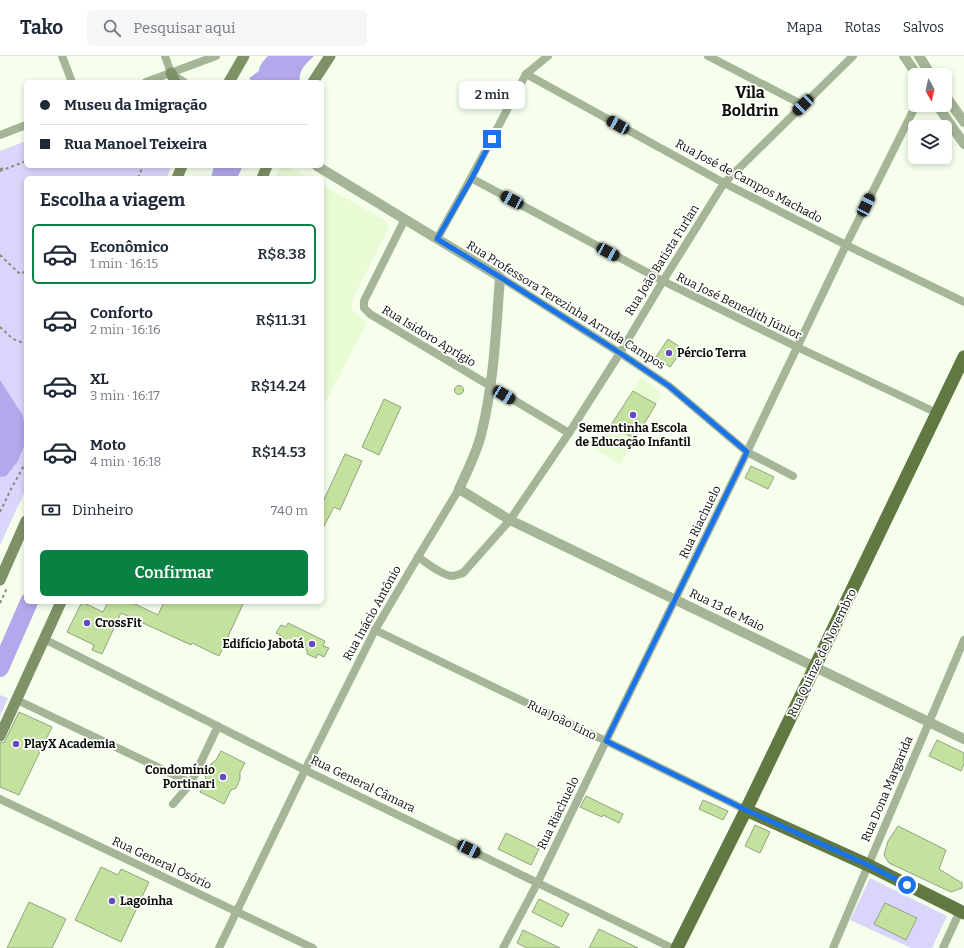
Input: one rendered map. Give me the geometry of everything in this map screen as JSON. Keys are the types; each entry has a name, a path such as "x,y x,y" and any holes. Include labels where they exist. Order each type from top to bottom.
{"main road":[{"path":"230,80 244,56"},
{"path":"314,80 330,56"},
{"name":"Rua Quinze de Novembro","path":"677,948 746,810 964,357"},
{"path":"0,580 24,526"},
{"path":"0,736 61,604"},
{"name":"Rua João Lino","path":"746,810 963,909"}],"street":[{"path":"62,56 71,80"},
{"path":"165,56 173,78"},
{"path":"160,80 173,78 216,56"},
{"path":"437,239 472,178 526,74 548,56"},
{"path":"708,56 803,105"},
{"name":"Rua João Batista Furlan","path":"418,557 450,576 463,573 510,520 569,433 620,353 724,183 853,56"},
{"path":"904,56 912,68"},
{"path":"919,56 927,68"},
{"name":"Rua José de Campos Machado","path":"526,74 724,183 846,245 964,302"},
{"path":"952,105 964,122"},
{"name":"Rua Riachuelo","path":"503,948 538,882 846,245 912,112"},
{"path":"942,112 964,144"},
{"path":"0,134 24,126"},
{"name":"Rua Professora Terezinha Arruda Campos","path":"321,168 500,277 620,353 669,386 747,452 793,476"},
{"name":"Rua José Benedith Júnior","path":"472,178 663,282 937,413"},
{"name":"Rua Isidoro Aprígio","path":"405,219 364,301 364,308 370,314 569,433"},
{"name":"Rua Inácio Antônio","path":"219,948 375,630 459,489 472,460 481,436 491,387 500,277"},
{"name":"Rua 13 de Maio","path":"459,489 510,520 964,739"},
{"name":"Rua João Lino","path":"375,630 746,810"},
{"name":"Rua General Câmara","path":"44,638 305,770 672,948"},
{"name":"Rua Dona Margarida","path":"833,948 964,640"},
{"path":"17,700 191,783"},
{"path":"173,804 191,783 218,726"},
{"name":"Rua General Osório","path":"0,799 313,948"},
{"path":"943,948 963,909"}],"path":[{"path":"0,170 24,162"},
{"path":"0,255 20,274 24,272"},
{"path":"0,327 13,339 24,343"},
{"path":"0,512 24,466"}],"shaded area":[{"path":"268,56 314,56 301,71 300,80 250,80 249,78 259,71 263,61"},
{"path":"24,142 24,168 170,168 168,176 24,176 24,493 0,545 0,151"},
{"path":"214,168 234,168 228,176 212,176"},
{"path":"279,168 292,168 306,176 275,176"},
{"path":"324,186 386,221 389,227 352,300 352,309 359,317 367,322 325,403"},
{"name":"Sementinha Escola de Educação Infantil","path":"641,378 662,394 620,464 595,449"},
{"path":"0,380 23,416 24,446 18,461 6,476 0,477"},
{"path":"24,603 28,604 0,668 0,662"},
{"path":"0,695 8,698 0,716"},
{"path":"870,878 947,916 932,948 911,948 850,920"}],"building":[{"name":"Pércio Terra","path":"668,339 683,349 670,367 656,357"},
{"path":"457,386 461,386 463,390 461,394 457,394 455,392 455,388"},
{"path":"633,391 656,404 635,439 611,425"},
{"path":"384,399 401,407 379,455 362,447"},
{"path":"345,454 362,461 340,510 334,507 324,526 324,500"},
{"path":"751,466 774,477 768,489 745,478"},
{"path":"81,604 86,604 103,612 107,604 135,604 158,615 163,604 243,604 219,656 121,613 102,654 92,650 94,645 67,632"},
{"path":"288,623 325,641 323,646 329,648 324,657 318,654 316,658 307,654 307,650 300,646 293,643 289,645 281,641 283,637 276,633 281,625 286,627"},
{"path":"19,712 52,727 19,795 0,787 0,743 4,742 6,739"},
{"path":"937,740 964,753 964,764 961,771 929,756"},
{"name":"Condomínio Portinari","path":"221,751 245,763 240,772 240,779 236,788 231,790 224,804 200,792 206,780 205,775"},
{"path":"586,796 623,814 619,823 603,815 602,817 580,807"},
{"path":"703,800 728,811 723,820 699,809"},
{"path":"755,825 770,832 760,853 745,846"},
{"path":"898,826 946,850 939,869 962,883 962,888 951,892 889,863 884,855 888,841"},
{"path":"506,833 539,849 531,865 498,849"},
{"name":"Lagoinha","path":"101,867 118,875 121,869 149,882 121,942 75,920"},
{"path":"539,899 569,914 562,927 532,912"},
{"path":"29,902 66,919 52,948 7,948"},
{"path":"885,903 917,918 906,940 874,924"},
{"path":"599,929 638,948 589,948"},
{"path":"523,930 560,948 527,948 517,943"}],"waterway":[{"path":"228,176 232,168"},
{"path":"0,668 28,604"}],"place":[{"name":"Pércio Terra","path":"669,353"},
{"name":"Sementinha Escola de Educação Infantil","path":"633,415"},
{"name":"CrossFit","path":"87,623"},
{"name":"Edifício Jabotá","path":"312,644"},
{"name":"PlayX Academia","path":"16,744"},
{"name":"Condomínio Portinari","path":"223,777"},
{"name":"Lagoinha","path":"112,901"}],"district":[{"name":"Vila Boldrin","path":"750,101"}],"route":[{"path":"492,139 472,178 437,239 620,353 669,386 747,452 606,741 746,810 868,865 907,885"}]}
